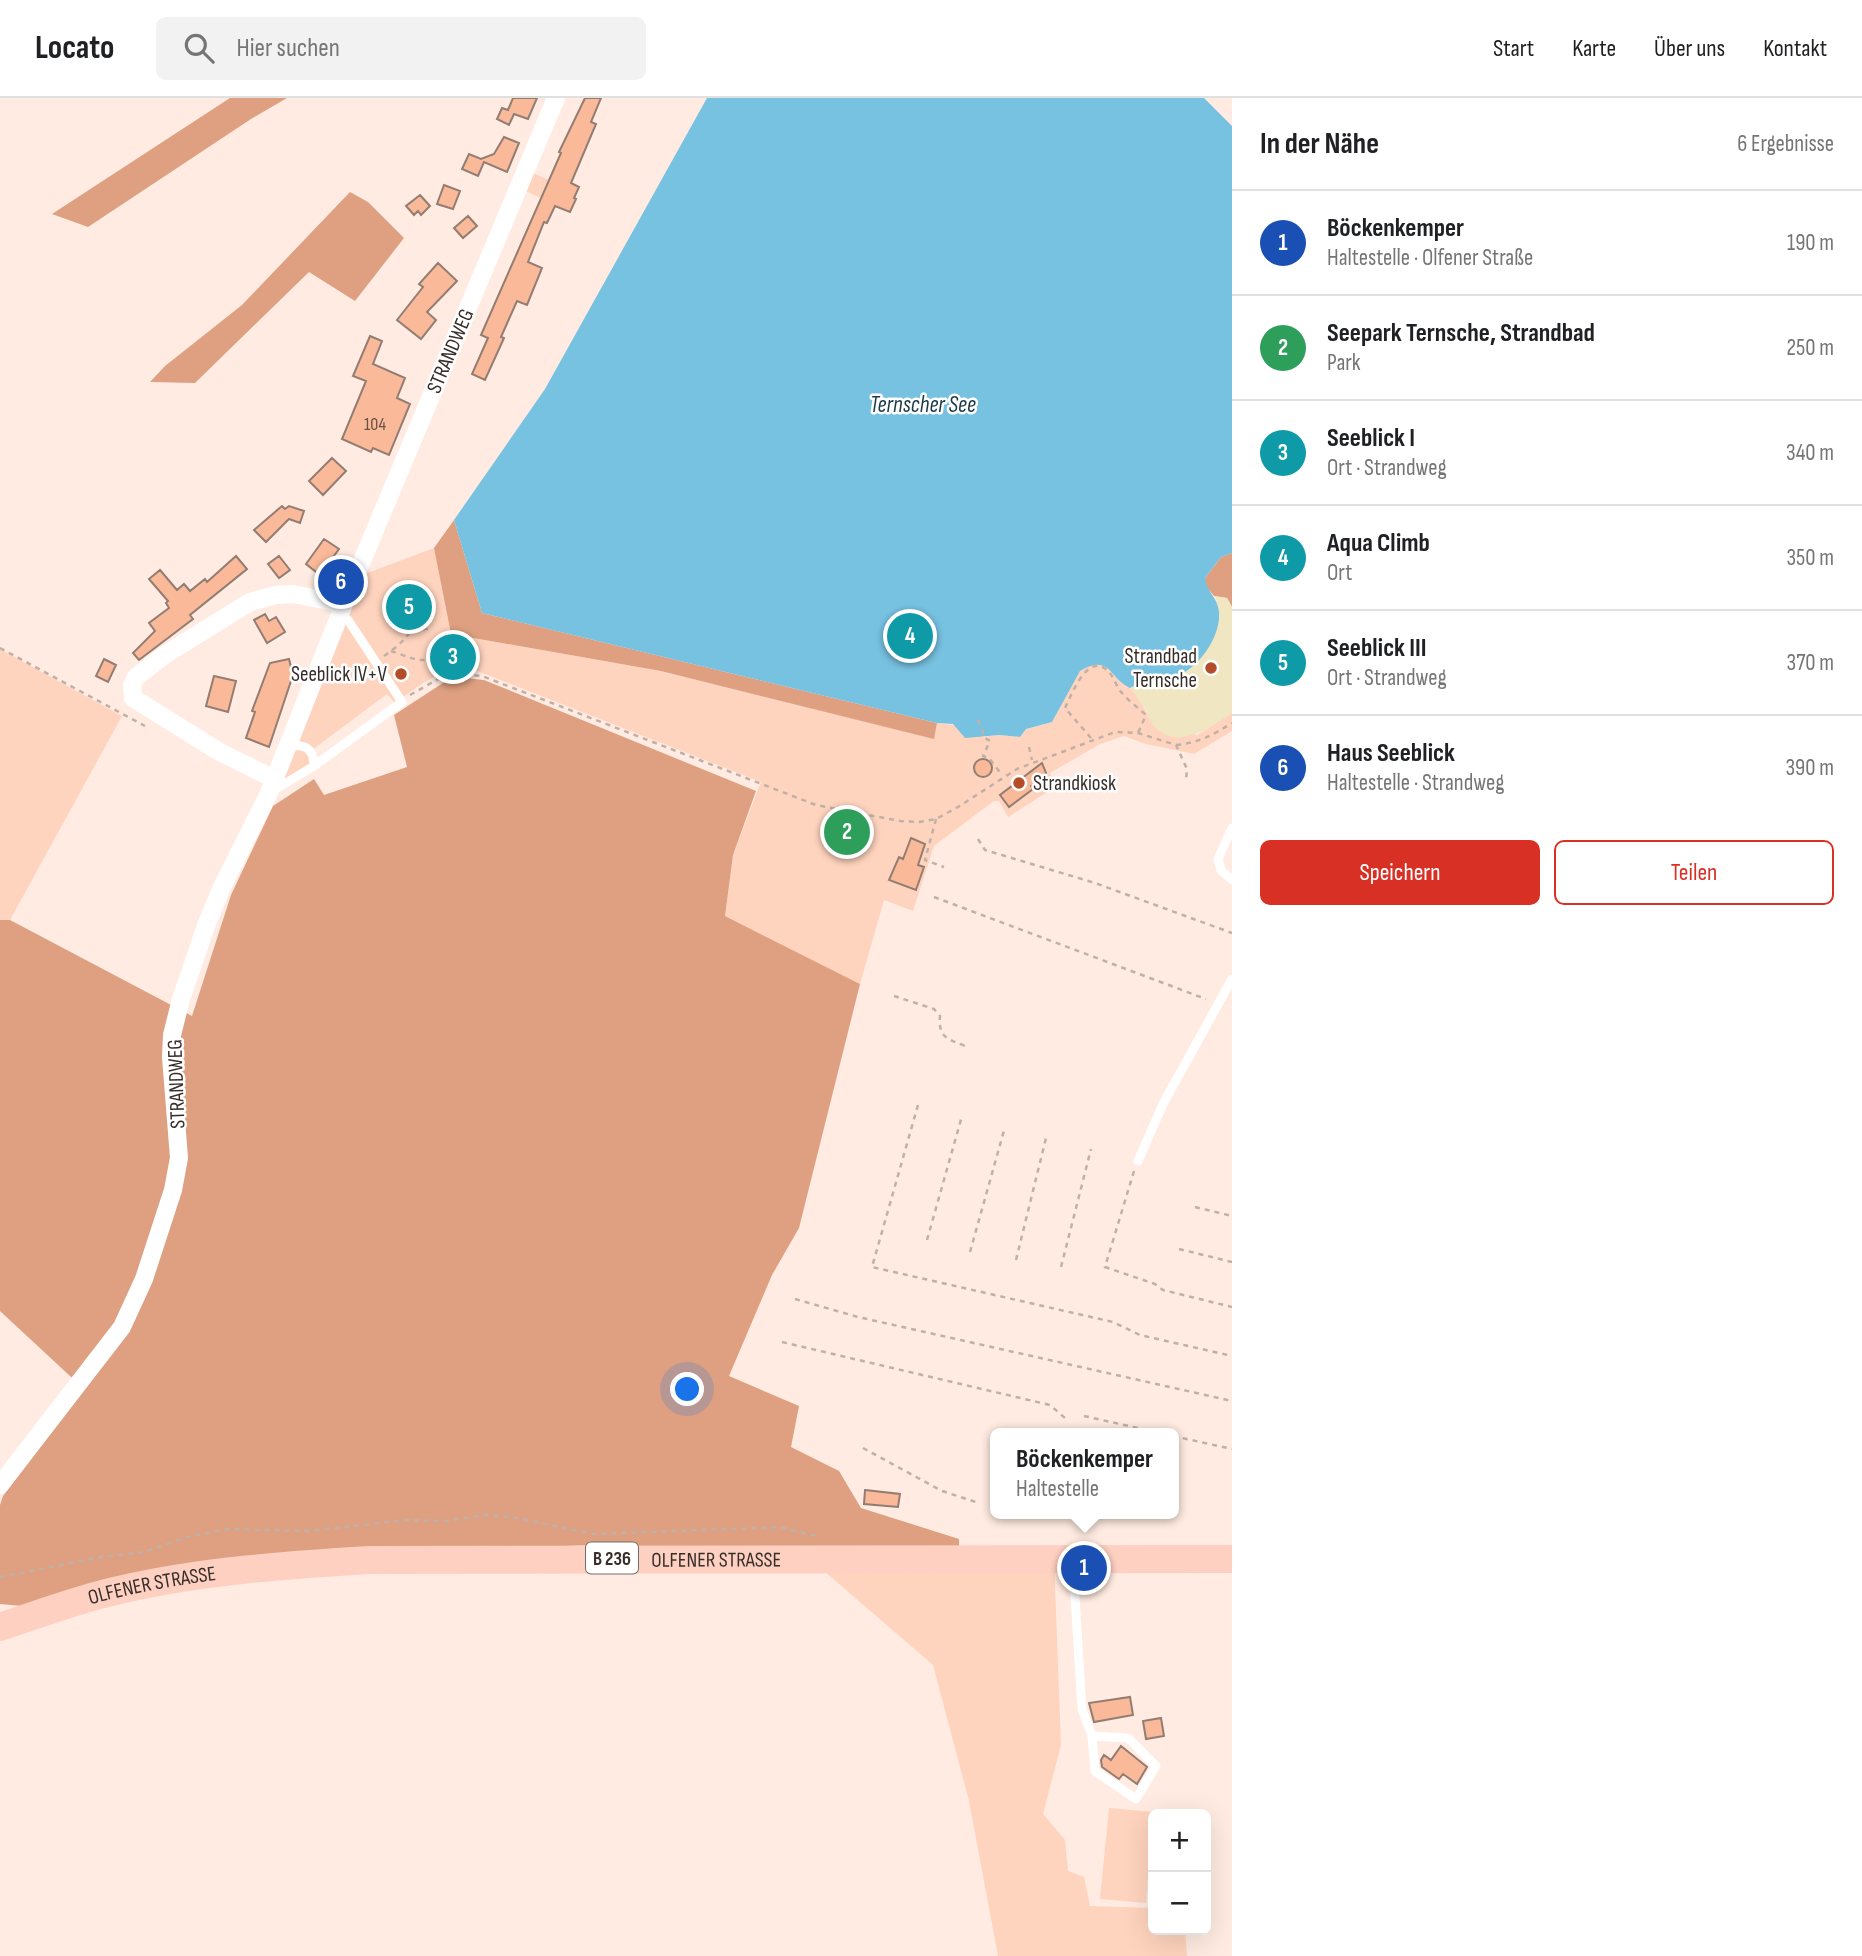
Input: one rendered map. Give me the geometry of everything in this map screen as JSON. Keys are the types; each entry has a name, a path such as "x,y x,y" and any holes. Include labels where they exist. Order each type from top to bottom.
{"main road":[{"name":"OLFENER STRASSE","path":"0,1627 119,1590 166,1580 265,1566 383,1560 1232,1559"}],"street":[{"name":"STRANDWEG","path":"0,1485 122,1327 144,1279 177,1173 178,1136 171,1056 172,1035 181,999 222,887 272,786 341,609 556,98"},
{"path":"272,786 133,698 132,686 136,677 166,654 250,602 276,594 293,594 341,609"}],"lane":[{"path":"272,786 314,766 402,702 341,609"},
{"path":"287,746 308,747 314,755 314,766"},
{"path":"1232,828 1218,859 1221,870 1232,880"},
{"path":"1138,1161 1163,1104 1232,979"},
{"path":"1072,1559 1082,1709 1092,1736 1095,1771 1136,1799 1156,1766 1128,1738 1092,1736"}],"path":[{"path":"376,662 413,630 421,602"},
{"path":"413,630 429,629"},
{"path":"391,651 420,661 433,659 451,645 464,649"},
{"path":"0,648 155,732"},
{"path":"1092,739 1065,708 1082,675 1093,668 1102,667 1109,671 1119,691 1146,715 1139,733"},
{"path":"402,702 447,674 482,676 817,805 900,821 919,822 936,819 958,807 1003,776 1092,739 1115,732 1139,733 1176,745 1194,743 1232,723"},
{"path":"978,720 985,738 990,741 983,757 989,758 1003,776"},
{"path":"1176,745 1187,769 1186,780"},
{"path":"1030,747 1033,762"},
{"path":"936,819 925,860 944,867"},
{"path":"978,839 985,850 1095,883 1232,933"},
{"path":"934,897 1219,1003"},
{"path":"894,996 934,1009 940,1016 939,1028 944,1037 965,1046"},
{"path":"918,1105 872,1267 1113,1322 1140,1335 1232,1356"},
{"path":"927,1240 961,1116"},
{"path":"970,1252 1005,1127"},
{"path":"1016,1260 1046,1138"},
{"path":"1061,1266 1091,1149"},
{"path":"1138,1161 1105,1267 1155,1284 1163,1290 1232,1307"},
{"path":"1195,1207 1232,1216"},
{"path":"1179,1249 1232,1262"},
{"path":"795,1299 858,1317 1232,1401"},
{"path":"782,1342 1050,1405 1065,1418"},
{"path":"1083,1416 1137,1428"},
{"path":"1179,1437 1232,1449"},
{"path":"863,1448 942,1491 979,1503"}],"shaded area":[{"path":"230,98 287,98 88,227 52,214"},
{"path":"533,173 549,180 541,198 525,191"},
{"path":"350,192 368,202 404,238 355,301 309,272 195,383 150,382 165,366 242,305"},
{"path":"454,520 482,613 937,723 934,739 661,671 451,634 434,548"},
{"path":"434,548 451,634 661,671 933,738 937,723 953,725 983,737 1020,737 1026,729 1052,722 1080,670 1100,664 1129,687 1143,705 1152,723 1197,735 1232,713 1232,731 1194,754 1146,744 1124,736 1100,744 1050,773 1057,786 1008,817 999,801 994,801 934,846 913,911 884,900 860,984 725,916 733,855 761,782 472,669 451,670 441,674 395,703 387,694 308,753 312,763 285,780 281,779 362,575"},
{"path":"1232,553 1232,607 1227,598 1214,596 1205,585 1205,578 1221,557"},
{"path":"0,649 122,716 10,920 0,920"},
{"path":"449,679 484,680 756,791 733,855 725,916 860,984 799,1228 772,1275 729,1376 799,1406 791,1447 839,1471 861,1508 959,1539 959,1554 597,1545 370,1552 22,1606 0,1604 0,1505 3,1496 84,1389 0,1311 0,920 10,920 192,1016 231,895 273,806 314,779 324,795 407,767 394,715"},
{"path":"810,1559 1054,1559 1061,1745 1043,1814 1065,1840 1068,1871 1084,1877 1090,1906 1148,1908 1148,1935 1185,1935 1187,1956 998,1956 969,1801 933,1665"},
{"path":"1109,1808 1148,1812 1146,1903 1100,1899"}],"sand":[{"name":"Strandbad Ternsche","path":"1214,596 1227,598 1232,607 1232,713 1193,735 1172,737 1153,725 1130,688 1144,680 1168,680 1217,601"}],"water":[{"name":"Ternscher See","path":"707,98 1204,98 1232,126 1232,553 1221,557 1205,578 1218,607 1218,623 1216,634 1196,664 1176,677 1144,682 1130,688 1104,666 1090,666 1080,671 1052,722 1026,729 1020,737 999,735 965,738 953,724 937,723 482,613 454,520 545,389"}],"building":[{"path":"513,98 537,98 528,119 514,114 509,125 497,119 502,108 508,110"},
{"path":"585,98 601,98 591,122 596,124 571,183 579,187 574,198 576,199 570,212 555,206 547,223 544,222 528,262 542,268 527,305 517,301 485,380 472,374 488,338 481,335 561,153 559,152"},
{"path":"504,137 519,143 507,172 484,162 478,176 462,169 469,154 481,159 494,154"},
{"path":"444,185 460,191 453,209 437,204"},
{"path":"420,195 430,206 421,215 418,211 414,215 406,206"},
{"path":"468,216 477,226 463,238 454,228"},
{"path":"438,263 457,281 427,312 436,320 421,339 397,320 423,287 419,284"},
{"path":"370,336 382,341 373,364 405,378 397,398 410,404 389,455 373,448 371,452 342,439 366,381 353,376"},
{"path":"332,458 346,471 323,495 309,481"},
{"path":"282,506 285,509 289,506 304,511 300,523 289,519 266,542 254,530"},
{"path":"324,539 339,549 320,575 306,564"},
{"path":"236,556 247,569 190,615 193,619 139,660 133,653 155,631 149,623 169,608 166,603 168,601 149,579 160,570 177,590 184,584 190,591 205,579 207,582"},
{"path":"279,556 290,570 279,578 268,564"},
{"path":"265,614 269,621 276,617 285,632 267,643 254,620"},
{"path":"104,659 116,665 108,682 96,676"},
{"path":"289,659 293,675 269,747 246,738 255,712 252,711 270,663"},
{"path":"214,676 236,681 228,712 206,706"},
{"path":"979,759 987,759 992,768 990,775 979,777 974,772 974,764"},
{"path":"1042,763 1046,773 1031,786 1033,789 1009,807 1000,795"},
{"path":"911,838 925,844 918,865 924,867 916,890 889,880 899,857 903,859"},
{"path":"865,1490 900,1494 898,1507 864,1504"},
{"path":"1130,1697 1133,1715 1094,1722 1089,1703"},
{"path":"1161,1718 1164,1736 1146,1739 1143,1721"},
{"path":"1121,1746 1147,1767 1137,1784 1123,1774 1119,1779 1102,1767 1101,1760 1104,1755 1111,1760"}],"place":[{"name":"Haus Seeblick","path":"341,582"},
{"name":"Seeblick III","path":"409,607"},
{"name":"Aqua Climb","path":"910,636"},
{"name":"Seeblick I","path":"453,657"},
{"name":"Strandbad Ternsche","path":"1211,668"},
{"name":"Seeblick IV+V","path":"401,674"},
{"name":"Strandkiosk","path":"1019,783"},
{"name":"Seepark Ternsche, Strandbad","path":"847,832"},
{"name":"Böckenkemper","path":"1084,1568"}]}
